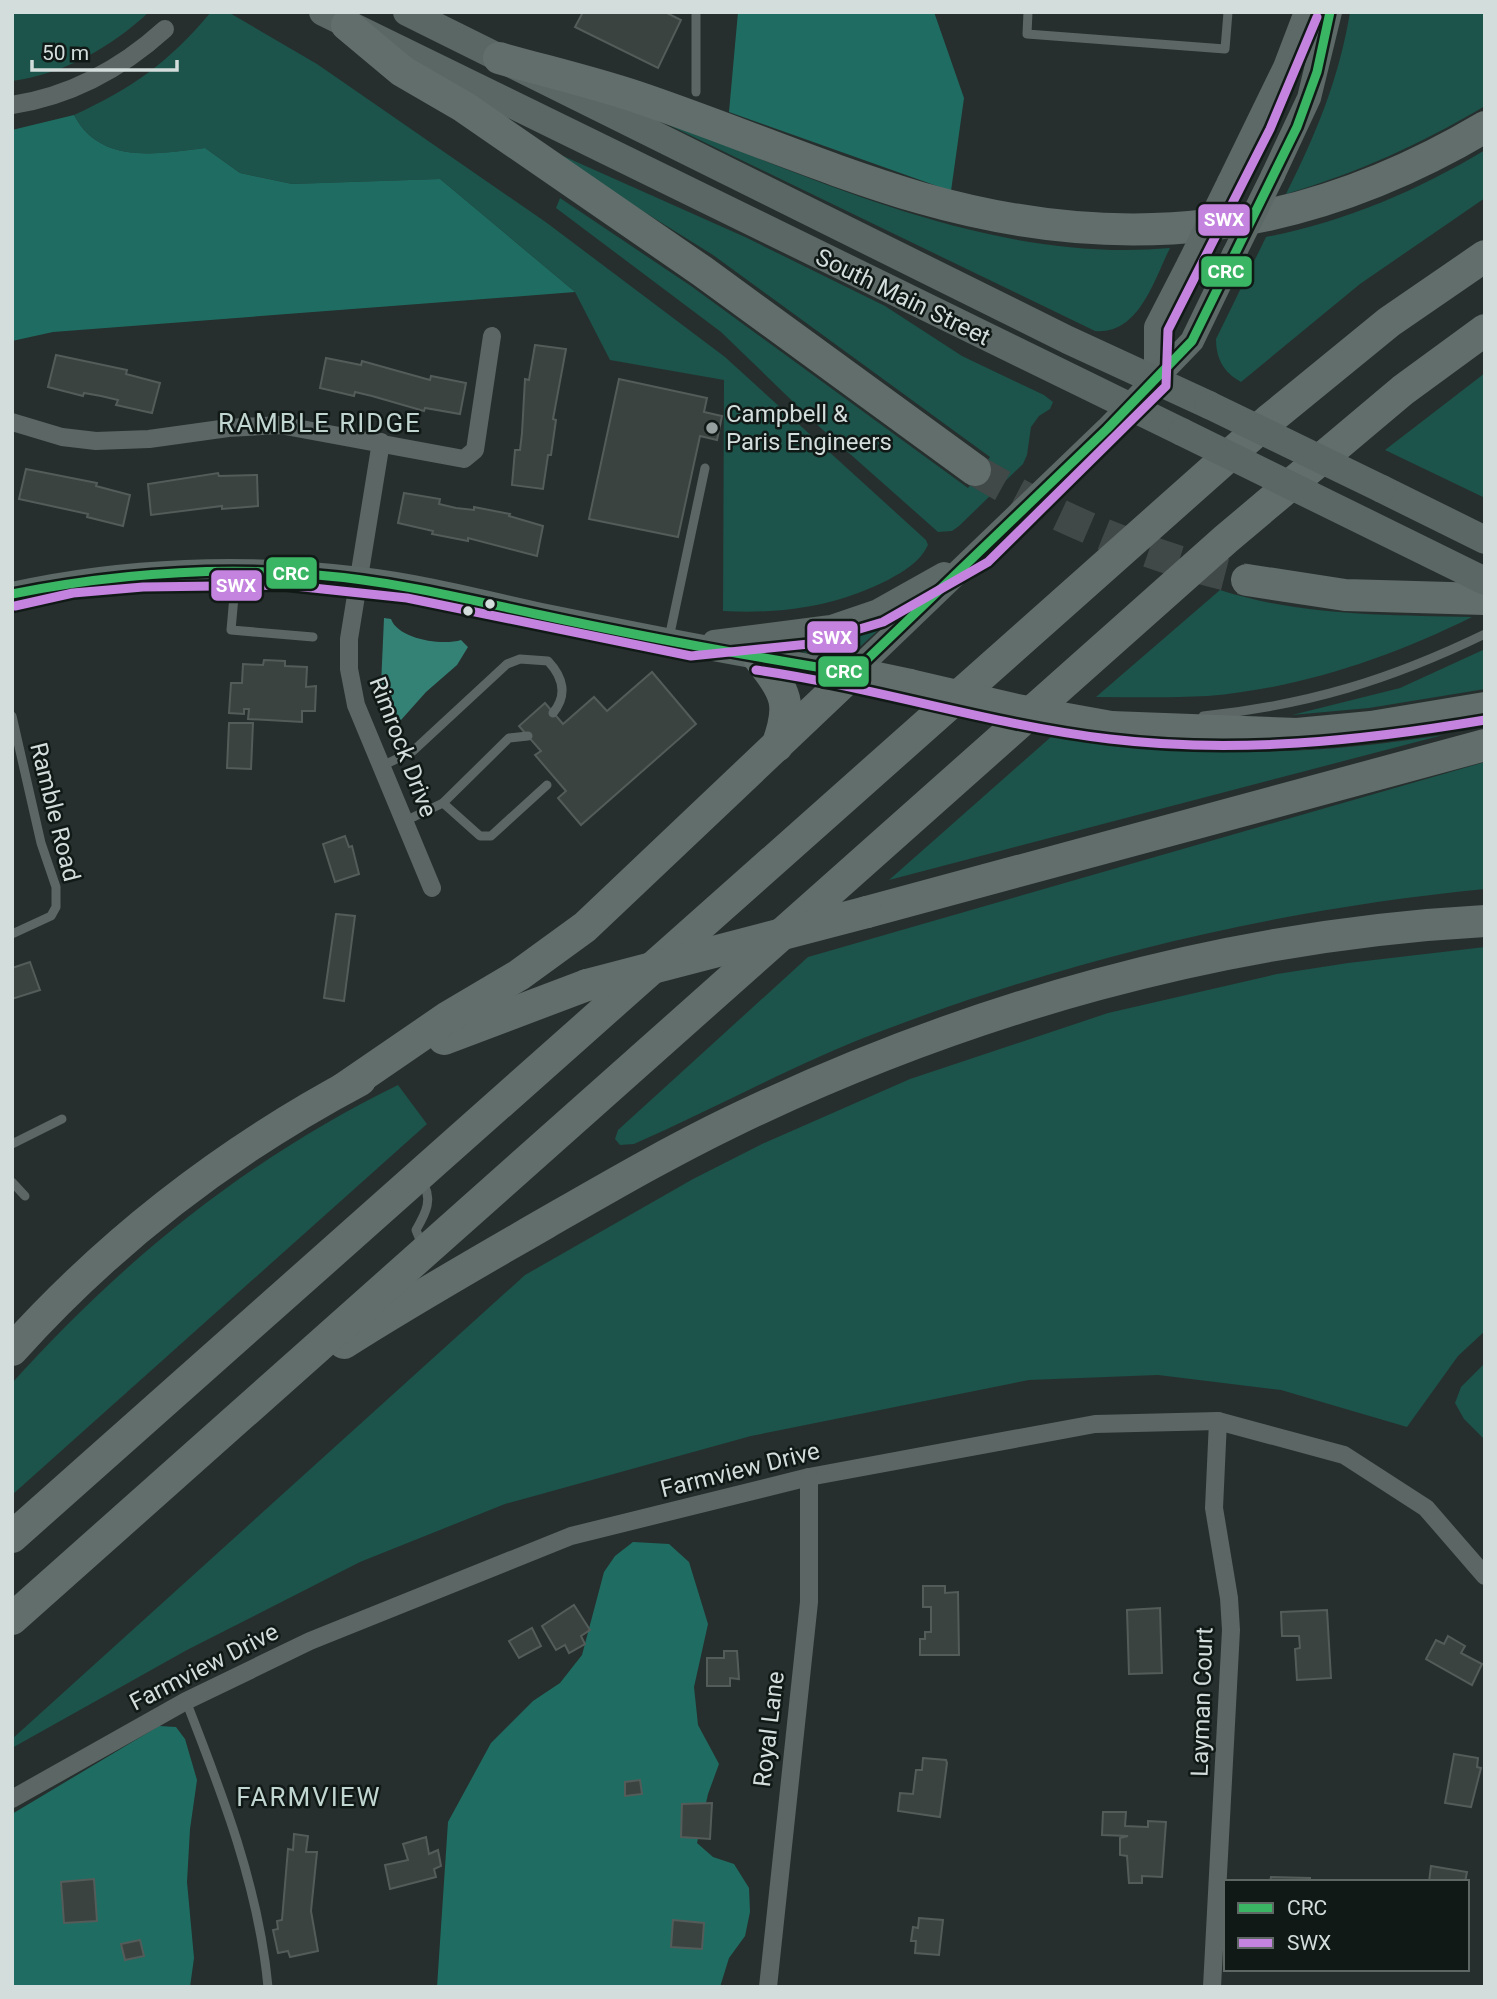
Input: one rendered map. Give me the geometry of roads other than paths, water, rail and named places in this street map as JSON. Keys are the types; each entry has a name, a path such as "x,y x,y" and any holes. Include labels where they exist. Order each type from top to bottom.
{"highway":[{"path":"335,18 402,71 464,107 702,271 975,470"},
{"path":"499,58 634,96 919,197 983,214 1089,229 1152,230 1223,224 1290,211 1388,178 1485,127"},
{"path":"12,1537 1260,428 1389,322 1485,256"},
{"path":"12,1619 1226,539 1403,390 1485,330"},
{"path":"1247,580 1345,595 1485,599"},
{"path":"760,658 784,692 787,721 777,746"},
{"path":"12,1350 53,1306 145,1221 222,1163 343,1089 448,1017 519,975 585,927 853,673 1017,710 1111,727 1297,734 1371,727 1485,708"},
{"path":"343,1089 440,1041 587,985 1485,745"},
{"path":"1454,922 1485,908"},
{"path":"298,1364 329,1352 660,1158 803,1089 906,1047 1028,1005 1157,970 1341,935 1485,920"}],"main road":[{"name":"South Main Street","path":"407,12 1056,334 1156,379 1485,540"},
{"path":"1156,379 1156,327 1286,67 1306,12"},
{"path":"12,594 71,582 236,572 359,579 760,658 853,673 981,552 1129,407 1192,341 1309,98 1330,12"},
{"name":"South Main Street","path":"335,18 1485,581"},
{"path":"680,642 807,632 852,621 895,603 981,552"}],"street":[{"path":"12,105 66,92 109,72 165,29"},
{"path":"12,422 62,437 96,441 176,437 263,425 381,442 459,458 472,456 492,337"},
{"name":"Rimrock Drive","path":"381,442 349,639 349,669 356,705 432,888"},
{"name":"Farmview Drive","path":"12,1799 187,1700 339,1629 571,1536 809,1477 1095,1423 1218,1420 1344,1455 1426,1508 1485,1576"},
{"name":"Layman Court","path":"1212,1987 1231,1630 1229,1598 1214,1508 1218,1420"},
{"name":"Royal Lane","path":"768,1987 809,1602 809,1477"}],"lane":[{"path":"696,12 696,92"},
{"path":"1028,12 1027,34 1225,49 1228,12"},
{"path":"680,642 705,468"},
{"path":"236,572 231,630 313,637"},
{"path":"1198,717 1272,708 1335,694 1396,674 1485,634"},
{"path":"382,766 413,751 507,664 520,659 548,661 557,671 563,689 562,702 553,713"},
{"name":"Ramble Road","path":"12,716 41,843 56,887 56,907 51,916 12,934"},
{"path":"1111,727 1185,719"},
{"path":"405,821 443,803 509,738 528,736"},
{"path":"443,803 480,836 491,836 547,785"},
{"path":"12,1144 62,1119"},
{"path":"418,1176 428,1193 425,1213 416,1230 425,1252"},
{"path":"12,1182 25,1196"},
{"path":"187,1700 234,1825 252,1902 264,1937 268,1987"}],"tunnel":[{"path":"975,470 1106,536 1175,560 1247,580"}],"place":[{"name":"Campbell & Paris Engineers","path":"712,428"}],"district":[{"name":"RAMBLE RIDGE","path":"320,423"},
{"name":"FARMVIEW","path":"309,1797"}]}
